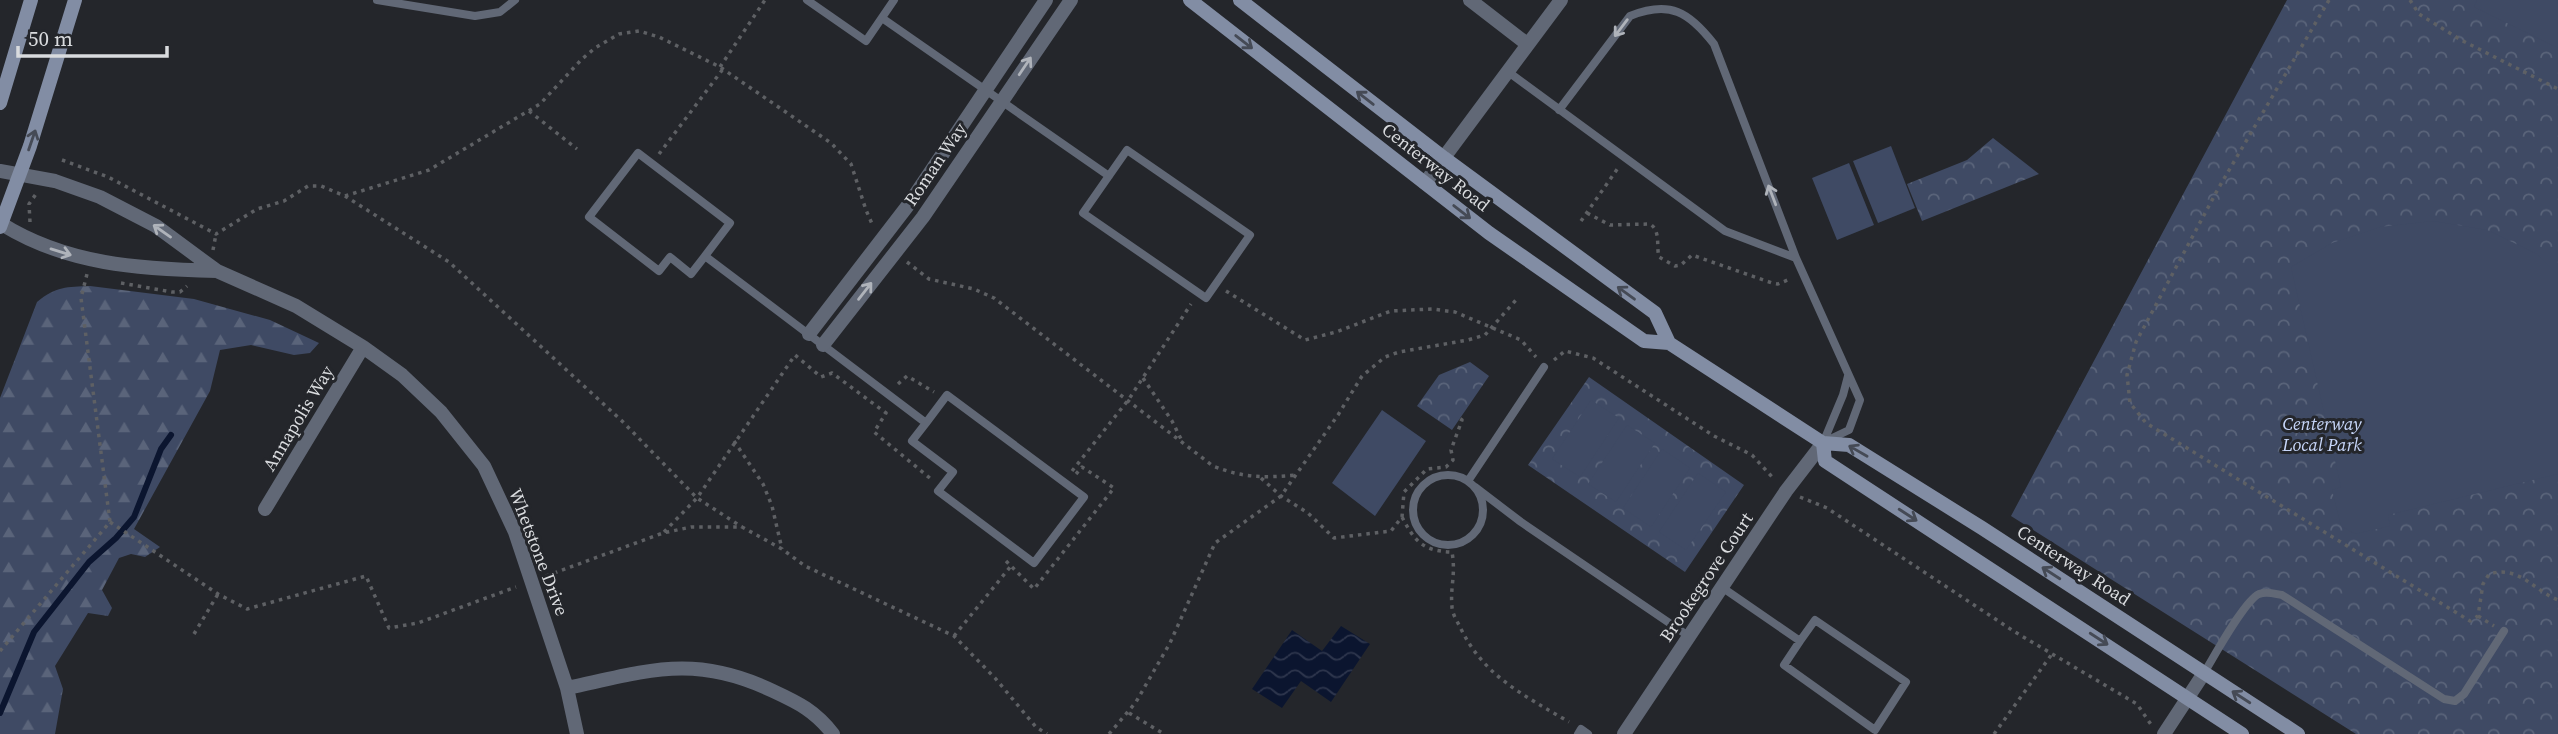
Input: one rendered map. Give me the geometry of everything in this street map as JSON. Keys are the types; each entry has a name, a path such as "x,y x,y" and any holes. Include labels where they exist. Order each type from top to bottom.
{"street":[{"path":"0,103 31,0"},
{"path":"0,224 44,104 75,0"},
{"name":"Roman Way","path":"809,334 909,204 1046,0"},
{"name":"Roman Way","path":"823,345 923,217 1071,0"},
{"name":"Centerway Road","path":"1190,0 1489,233 1644,341 1669,343 1823,443 1849,445 1994,535 2298,734"},
{"name":"Centerway Road","path":"1240,0 1444,158 1655,313 1669,343"},
{"path":"1425,183 1561,0"},
{"path":"1471,1 1527,44"},
{"name":"Whetstone Drive","path":"0,171 55,181 100,197 156,226 217,271 296,306 363,347 402,375 441,412 484,466 515,533 567,688 577,734"},
{"name":"Whetstone Drive","path":"0,224 44,247 88,260 147,269 217,271"},
{"name":"Annapolis Way","path":"265,509 363,347"},
{"name":"Centerway Road","path":"1823,443 1825,461 2242,734"},
{"name":"Brookegrove Court","path":"1624,734 1786,491 1823,443"},
{"path":"567,688 668,667 725,672 762,685 799,703 818,715 833,734"},
{"path":"2164,734 2204,673"}],"lane":[{"path":"377,0 475,16 500,12 515,0"},
{"path":"807,0 866,41 894,0"},
{"path":"1559,110 1630,16 1647,8 1666,8 1683,13 1698,24 1714,44 1796,258 1860,400 1849,430 1823,443"},
{"path":"882,18 1109,176"},
{"path":"1507,71 1725,231 1796,258"},
{"path":"1127,150 1250,235 1215,285 1206,298 1083,213 1127,150"},
{"path":"638,153 730,223 705,256 691,274 670,257 659,271 589,217 638,153"},
{"path":"705,256 926,423"},
{"path":"1471,484 1544,367"},
{"path":"1823,443 1848,376"},
{"path":"947,395 1084,497 1034,563 938,491 953,472 912,441 926,423 947,395"},
{"path":"1471,484 1482,503 1483,512 1480,524 1469,538 1460,543 1441,544 1422,533 1413,512 1414,500 1420,489 1437,477 1449,475 1471,484 1521,522 1690,637"},
{"path":"1723,588 1800,641"},
{"path":"2204,673 2247,605 2259,594 2282,596 2444,699 2455,701 2464,694 2504,631"},
{"path":"1815,620 1906,682 1875,730 1784,666 1800,641 1815,620"}],"path":[{"path":"659,155 722,68 765,0"},
{"path":"2329,0 2218,189 2136,342 2127,375 2130,403 2146,424 2470,621 2478,616 2483,584 2489,575 2500,571 2531,582 2558,600"},
{"path":"2410,0 2419,14 2461,40 2558,89"},
{"path":"345,196 420,174 529,111 546,98 582,59 610,38 629,32 647,33 722,68 843,154 851,164 866,210 879,235"},
{"path":"529,111 577,149"},
{"path":"1581,221 1624,158"},
{"path":"62,160 108,177 216,234"},
{"path":"212,252 216,234 257,209 284,201 308,186 321,186 345,196 449,262 622,421 697,498 782,549 805,566 954,636 995,678 1036,727 1048,734"},
{"path":"28,227 29,204 40,192"},
{"path":"1587,213 1610,225 1650,224 1657,234 1659,257 1675,267 1692,255 1778,284 1803,273"},
{"path":"900,256 929,279 974,289 994,298 1213,466 1237,475 1261,478 1296,475"},
{"path":"88,272 81,298 110,522 218,594 247,609 366,576 389,628 418,623 663,533 691,527 742,527"},
{"path":"1215,285 1306,340 1336,332 1391,311 1432,309 1455,312 1521,340 1544,367 1565,351 1593,358 1714,436 1752,455 1786,491 1827,508 2015,632 2137,704 2157,734"},
{"path":"998,555 1034,589 1114,488 1082,467 1076,474 1072,471 1129,399 1198,293"},
{"path":"1109,734 1129,713 1170,643 1215,543 1281,496 1362,376 1385,357 1399,352 1485,335 1516,300"},
{"path":"663,533 697,498 794,355 821,377 832,373 886,413 874,432 936,482"},
{"path":"887,376 898,385 907,376 941,396"},
{"path":"1143,378 1172,421 1184,445"},
{"path":"1459,418 1462,420 1451,450 1453,460 1446,467 1427,469 1404,492 1402,517 1413,537 1425,547 1438,552 1452,552 1456,571 1451,609 1468,645 1486,667 1500,680 1582,732"},
{"path":"734,441 763,484 772,506 782,549"},
{"path":"1261,478 1281,496 1308,513 1334,538 1391,531 1402,517"},
{"path":"0,650 110,522"},
{"path":"954,636 1011,566"},
{"path":"194,634 218,594"},
{"path":"1994,734 2052,654"},
{"path":"1129,713 1164,734"}],"green space":[{"name":"Centerway Local Park","path":"2287,0 2558,0 2558,734 2356,734 2011,516"},
{"path":"2477,0 2558,0 2558,48 2474,7"},
{"path":"1993,138 2039,174 1922,221 1907,184 1967,160"},
{"path":"1891,146 1915,208 1878,223 1853,161"},
{"path":"1849,163 1874,225 1837,240 1812,178"},
{"path":"2433,221 2487,230 2537,254 2558,275 2558,474 2388,515 2390,526 2355,534 2341,526 2332,490 2341,487 2291,267 2332,243 2380,227"},
{"path":"90,286 194,299 270,320 319,343 310,353 294,355 251,345 220,350 210,391 134,529 160,547 145,557 131,554 119,558 102,590 112,608 108,616 88,613 55,666 63,689 55,734 0,734 0,398 37,302 62,288"},
{"path":"1470,362 1489,376 1452,430 1417,406 1439,375"},
{"path":"1589,377 1744,485 1685,572 1528,465"},
{"path":"1591,400 1619,418 1580,477 1552,459"},
{"path":"1382,410 1426,441 1375,516 1332,483"},
{"path":"1627,425 1655,443 1616,502 1588,484"},
{"path":"1662,449 1690,468 1651,527 1623,508"},
{"path":"1698,473 1726,492 1686,550 1659,532"}],"water":[{"path":"1341,626 1370,644 1331,702 1301,681 1282,708 1252,689 1292,630 1322,651"}],"waterway":[{"path":"0,713 34,632 89,562 116,538 134,517 161,449 171,435"}]}
